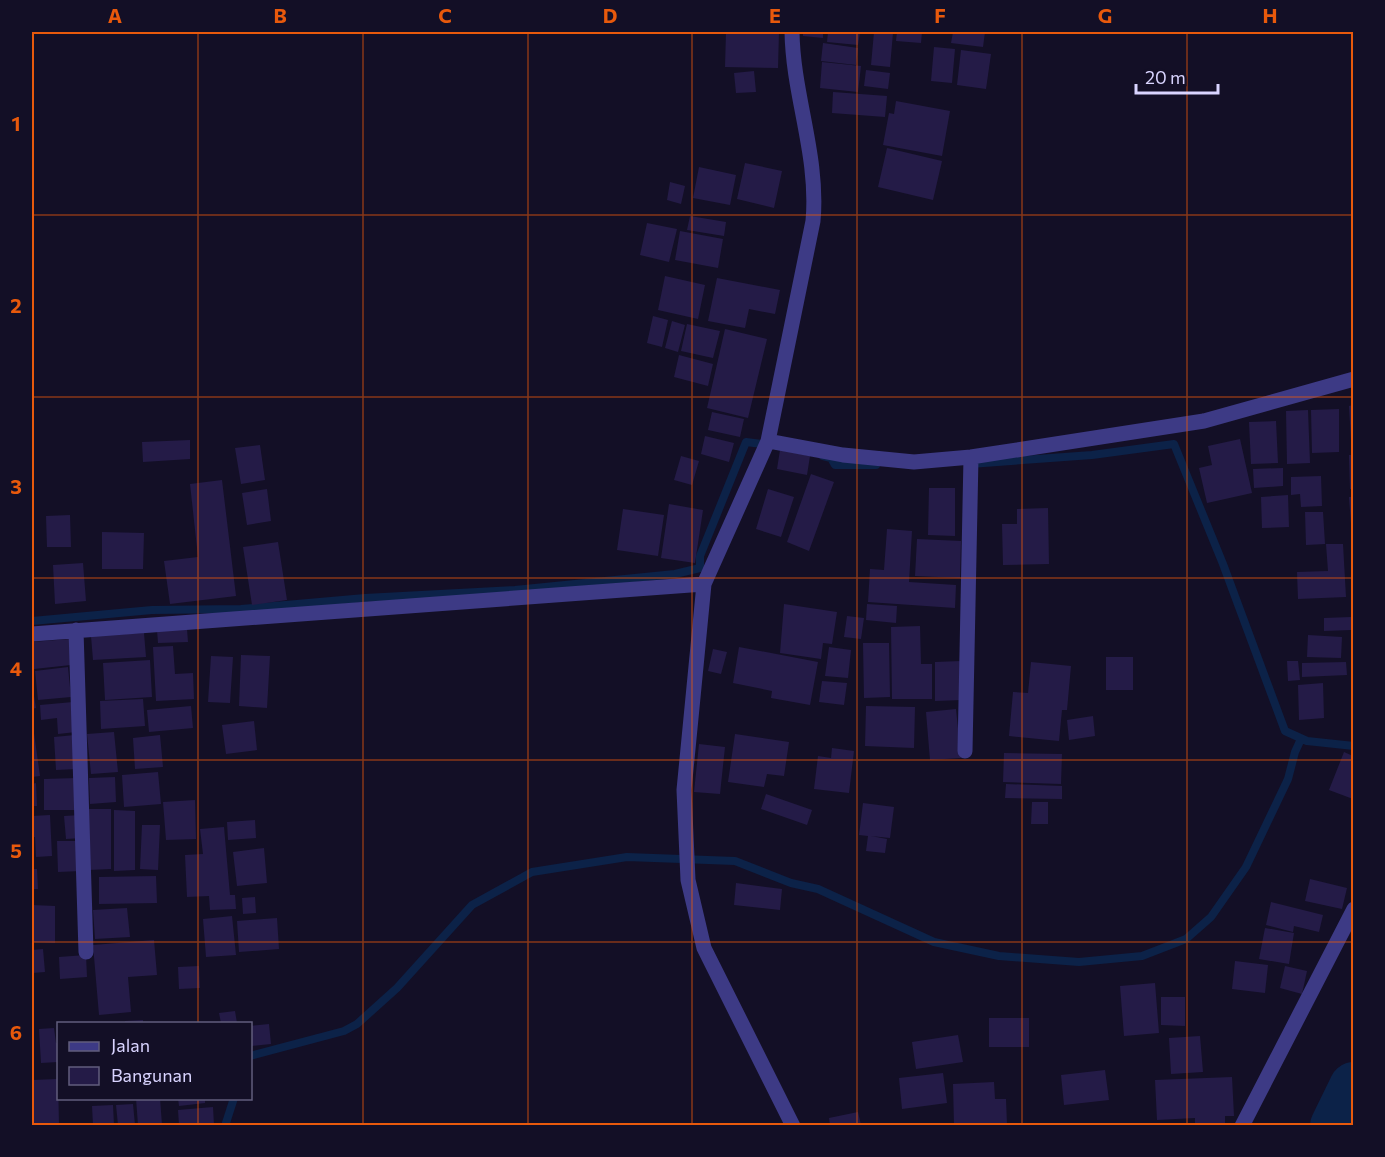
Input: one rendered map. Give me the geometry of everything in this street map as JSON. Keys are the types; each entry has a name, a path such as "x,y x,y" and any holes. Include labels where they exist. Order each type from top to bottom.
{"street":[{"path":"792,32 795,75 815,193 813,221 768,441 704,584 684,790 688,880 704,948 793,1125"},
{"path":"768,441 843,455 914,462 971,457 1204,421 1353,379"},
{"path":"964,751 971,457"},
{"path":"32,634 704,584"},
{"path":"76,630 86,952"},
{"path":"1242,1125 1353,909"}],"building":[{"path":"726,32 779,32 778,68 725,67"},
{"path":"803,32 823,32 823,38 803,36"},
{"path":"828,32 860,32 858,45 827,42"},
{"path":"874,32 893,33 890,67 871,65"},
{"path":"897,32 922,32 921,43 896,41"},
{"path":"953,32 985,32 983,47 951,43"},
{"path":"823,43 858,48 856,65 821,61"},
{"path":"934,47 955,49 952,83 931,81"},
{"path":"961,50 991,54 986,89 957,85"},
{"path":"822,62 861,66 858,92 820,88"},
{"path":"866,70 890,73 888,89 864,86"},
{"path":"754,71 756,92 736,93 734,73"},
{"path":"833,92 887,96 885,117 832,113"},
{"path":"896,101 950,111 942,156 883,145 889,113 894,114"},
{"path":"887,148 942,161 933,200 878,187"},
{"path":"745,163 782,171 774,208 737,199"},
{"path":"699,167 736,175 730,205 693,198"},
{"path":"670,182 685,186 681,204 667,200"},
{"path":"690,216 726,222 724,236 687,230"},
{"path":"647,223 677,229 669,262 640,255"},
{"path":"680,231 723,239 718,268 675,260"},
{"path":"665,276 705,285 698,319 658,310"},
{"path":"717,278 780,290 775,314 749,309 745,328 708,321"},
{"path":"653,316 668,320 662,347 647,343"},
{"path":"672,321 685,325 678,352 665,348"},
{"path":"687,324 720,331 713,358 681,351"},
{"path":"725,329 767,339 748,418 707,408"},
{"path":"679,355 713,364 708,386 674,377"},
{"path":"1353,405 1353,441 1351,441 1349,406"},
{"path":"1339,409 1339,452 1312,453 1311,410"},
{"path":"1308,410 1310,463 1287,464 1286,411"},
{"path":"712,412 744,419 740,437 708,430"},
{"path":"1276,421 1278,463 1251,464 1249,422"},
{"path":"705,436 734,443 729,462 701,454"},
{"path":"1240,439 1252,493 1207,503 1199,468 1212,465 1208,446"},
{"path":"190,440 190,459 143,462 142,442"},
{"path":"260,445 265,480 241,484 235,448"},
{"path":"780,450 810,456 807,475 777,469"},
{"path":"1349,455 1353,455 1353,489 1350,489"},
{"path":"681,456 699,461 692,485 674,480"},
{"path":"1283,468 1283,486 1254,488 1253,469"},
{"path":"811,474 834,482 809,551 787,542"},
{"path":"1321,476 1322,506 1301,507 1300,494 1291,495 1291,477"},
{"path":"222,480 236,596 170,604 164,561 198,557 190,484"},
{"path":"929,488 955,488 955,536 928,535"},
{"path":"267,489 271,521 247,525 242,493"},
{"path":"768,489 794,497 781,537 756,529"},
{"path":"1288,495 1289,527 1262,528 1261,497"},
{"path":"1349,497 1353,497 1353,524 1351,524"},
{"path":"669,504 703,510 695,563 661,558"},
{"path":"1048,508 1049,564 1003,565 1002,524 1017,524 1017,509"},
{"path":"623,509 664,515 658,556 617,550"},
{"path":"1305,512 1323,512 1325,544 1306,545"},
{"path":"70,515 71,547 47,547 46,516"},
{"path":"887,529 912,531 909,582 956,585 955,608 868,602 870,569 884,570"},
{"path":"102,532 144,533 143,569 102,569"},
{"path":"917,539 961,541 960,578 915,576"},
{"path":"278,542 287,600 252,605 243,547"},
{"path":"1326,544 1343,544 1346,597 1298,599 1297,572 1328,571"},
{"path":"83,563 86,601 55,604 53,565"},
{"path":"784,604 837,612 832,644 823,643 821,659 780,653"},
{"path":"867,604 897,606 896,623 866,620"},
{"path":"847,616 864,618 861,639 844,637"},
{"path":"1351,617 1351,630 1324,631 1324,618"},
{"path":"920,626 921,664 932,664 932,699 892,699 891,627"},
{"path":"187,629 188,642 158,643 157,630"},
{"path":"144,633 146,657 93,660 91,636"},
{"path":"1308,635 1342,637 1341,658 1307,657"},
{"path":"69,639 71,665 34,669 32,642"},
{"path":"863,643 889,643 890,697 864,698"},
{"path":"173,646 175,674 193,673 194,699 156,701 153,647"},
{"path":"739,647 818,662 810,705 771,698 772,691 733,683"},
{"path":"829,647 851,650 848,678 825,676"},
{"path":"713,649 727,652 721,674 708,671"},
{"path":"241,655 270,656 267,708 239,706"},
{"path":"211,656 233,657 230,703 208,702"},
{"path":"1106,657 1133,657 1133,690 1106,690"},
{"path":"150,660 152,697 105,700 103,663"},
{"path":"961,661 962,700 935,701 935,662"},
{"path":"1287,661 1298,661 1300,680 1288,681"},
{"path":"1031,662 1071,666 1067,710 1062,710 1059,741 1009,736 1013,692 1028,693"},
{"path":"1346,662 1347,675 1302,677 1302,663"},
{"path":"68,667 71,697 38,700 35,671"},
{"path":"822,681 847,683 844,705 819,702"},
{"path":"1323,683 1324,718 1299,720 1298,685"},
{"path":"32,684 36,708 32,709"},
{"path":"143,699 145,726 101,729 100,701"},
{"path":"73,702 76,732 58,734 57,718 41,720 40,705"},
{"path":"191,706 193,728 149,732 147,710"},
{"path":"866,706 915,707 914,748 865,746"},
{"path":"956,709 961,758 930,760 926,712"},
{"path":"1093,716 1095,736 1069,740 1067,720"},
{"path":"254,721 257,750 226,754 222,725"},
{"path":"32,727 40,776 32,777"},
{"path":"114,732 118,772 91,774 87,734"},
{"path":"735,734 789,742 784,776 767,774 764,787 728,782"},
{"path":"75,735 77,769 56,770 54,737"},
{"path":"160,735 163,767 135,769 133,738"},
{"path":"699,744 725,747 720,794 694,792"},
{"path":"832,748 854,751 849,793 814,789 818,756 831,758"},
{"path":"1344,752 1353,756 1353,799 1329,790"},
{"path":"1004,753 1062,754 1061,784 1003,782"},
{"path":"158,772 161,804 124,807 122,775"},
{"path":"115,777 116,802 90,804 89,778"},
{"path":"77,778 77,810 44,810 44,779"},
{"path":"36,783 37,806 32,806 32,784"},
{"path":"1006,784 1062,786 1062,799 1005,798"},
{"path":"766,794 812,810 807,825 761,809"},
{"path":"195,800 196,839 166,840 163,802"},
{"path":"1032,802 1048,802 1048,824 1031,824"},
{"path":"863,803 894,807 890,838 871,836 887,839 885,853 866,851 868,836 859,835"},
{"path":"88,809 111,809 111,869 88,870"},
{"path":"114,810 135,811 135,870 114,871"},
{"path":"50,815 52,856 36,857 35,837 32,837 32,816"},
{"path":"81,815 82,838 66,839 64,816"},
{"path":"255,820 256,838 228,840 227,822"},
{"path":"142,825 160,825 158,870 140,869"},
{"path":"224,827 230,895 235,895 236,909 210,910 209,896 187,897 185,855 203,854 200,829"},
{"path":"57,841 80,841 81,871 58,872"},
{"path":"264,848 267,883 237,886 233,852"},
{"path":"32,869 37,869 38,889 32,889"},
{"path":"156,876 157,903 99,904 99,877"},
{"path":"1310,879 1347,888 1342,909 1305,901"},
{"path":"736,883 782,889 780,910 734,905"},
{"path":"255,897 256,913 243,914 242,898"},
{"path":"1271,902 1323,915 1319,932 1294,926 1293,932 1266,925"},
{"path":"32,905 55,906 55,943 32,942"},
{"path":"127,908 130,937 95,939 93,910"},
{"path":"232,916 236,955 206,957 203,919"},
{"path":"277,918 279,949 239,952 237,921"},
{"path":"1265,928 1294,933 1289,964 1259,959"},
{"path":"154,940 157,975 128,977 131,1012 99,1015 93,945"},
{"path":"43,949 45,972 32,973 32,950"},
{"path":"86,955 87,977 60,979 59,957"},
{"path":"1235,961 1268,965 1265,993 1232,989"},
{"path":"199,966 200,988 179,989 178,967"},
{"path":"1285,966 1307,971 1302,994 1280,988"},
{"path":"1155,983 1159,1033 1124,1036 1120,986"},
{"path":"1161,997 1185,997 1185,1026 1161,1025"},
{"path":"235,1011 237,1022 221,1022 219,1013"},
{"path":"989,1018 1029,1018 1029,1047 989,1047"},
{"path":"143,1020 143,1022 125,1022"},
{"path":"269,1024 271,1044 252,1046 252,1026"},
{"path":"54,1028 57,1062 41,1063 39,1029"},
{"path":"958,1035 963,1062 916,1069 912,1042"},
{"path":"1200,1036 1203,1072 1171,1074 1169,1038"},
{"path":"1105,1070 1109,1100 1064,1105 1061,1075"},
{"path":"943,1073 947,1103 902,1109 899,1078"},
{"path":"1232,1077 1234,1116 1225,1116 1225,1125 1195,1125 1195,1118 1157,1120 1155,1080"},
{"path":"57,1079 59,1125 32,1125 32,1080"},
{"path":"994,1082 995,1099 1006,1099 1007,1125 954,1125 953,1084"},
{"path":"136,1100 160,1100 162,1125 138,1125"},
{"path":"178,1100 205,1100 205,1103 179,1106"},
{"path":"133,1104 135,1125 118,1125 116,1105"},
{"path":"113,1105 114,1125 93,1125 92,1106"},
{"path":"213,1107 214,1125 179,1125 178,1110"},
{"path":"858,1112 861,1125 830,1125 829,1118"}],"waterway":[{"path":"32,621 152,610 241,609 365,598 515,590 675,574 700,568 700,556 746,442 770,445"},
{"path":"970,464 1092,455 1174,444 1223,564 1285,731 1307,741 1354,746"},
{"path":"823,456 831,458 835,465 876,465"},
{"path":"252,1055 344,1031 357,1024 397,988 472,905 532,872 627,857 735,861 791,883 818,889 934,942 999,956 1079,962 1142,956 1186,939 1211,917 1246,867 1288,779 1301,739"},
{"path":"1335,1126 1354,1087"},
{"path":"225,1126 233,1100"}]}
